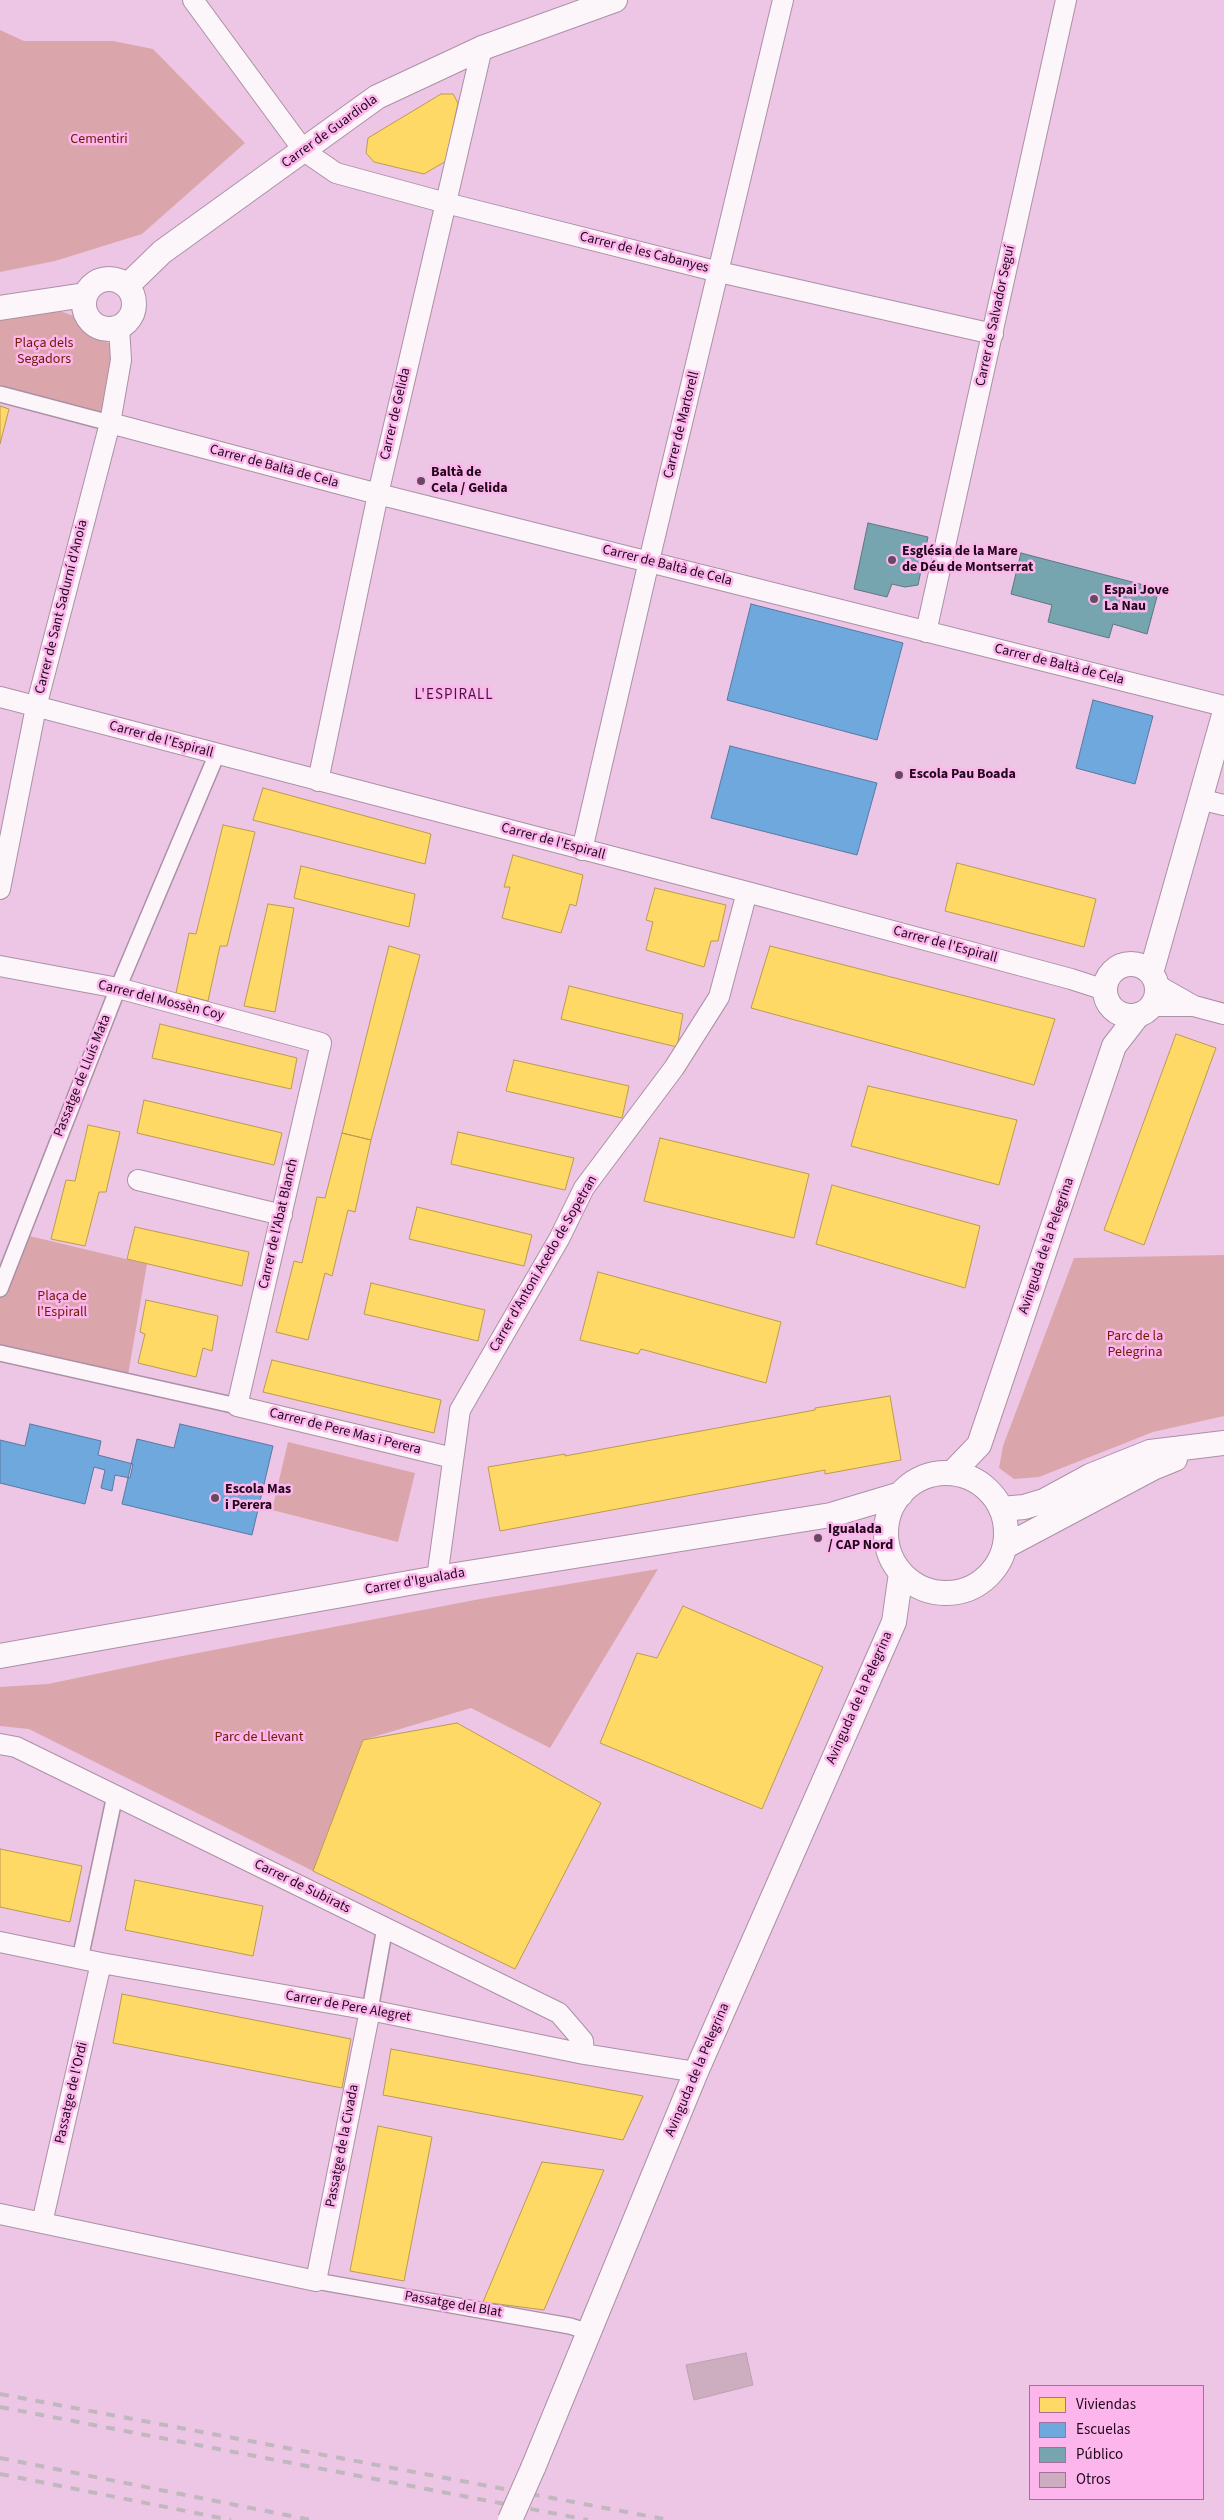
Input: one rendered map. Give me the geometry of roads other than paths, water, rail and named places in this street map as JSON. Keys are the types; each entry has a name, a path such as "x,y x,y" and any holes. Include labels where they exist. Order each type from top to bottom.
{"street":[{"path":"193,0 304,151"},
{"name":"Carrer de Guardiola","path":"126,286 162,252 377,97 482,48 615,0"},
{"name":"Carrer de Martorell","path":"582,850 648,561 783,0"},
{"name":"Carrer de Salvador Seguí","path":"926,632 1066,0"},
{"name":"Carrer de Gelida","path":"318,781 378,494 482,48"},
{"name":"Carrer de les Cabanyes","path":"304,151 336,172 446,204 719,272 993,334"},
{"path":"114,279 126,286 131,293 133,308 131,316 119,327 102,328 89,319 85,312 85,295 88,289 100,280 114,279"},
{"path":"0,308 85,295"},
{"name":"Carrer de Sant Sadurní d'Anoia","path":"0,888 36,707 110,424 121,360 119,327"},
{"path":"0,394 110,424"},
{"name":"Carrer de Baltà de Cela","path":"110,424 378,494 1224,706"},
{"name":"Carrer de l'Espirall","path":"0,697 1071,978 1110,1000"},
{"path":"1110,1000 1122,1014 1149,995 1165,918 1224,715"},
{"name":"Passatge de Lluís Mata","path":"0,1289 118,988 217,754"},
{"path":"1199,799 1224,805"},
{"name":"Carrer d'Antoni Acedo de Sopetran","path":"436,1578 460,1410 559,1239 584,1188 674,1068 719,997 747,892"},
{"name":"Avinguda de la Pelegrina","path":"1114,1046 1110,1000 1106,982 1114,969 1129,963 1165,918"},
{"path":"1129,963 1137,964 1149,995"},
{"name":"Carrer del Mossèn Coy","path":"0,966 118,988 321,1043"},
{"path":"1149,995 1224,1014"},
{"name":"Avinguda de la Pelegrina","path":"952,1473 978,1446 1114,1046 1149,995"},
{"name":"Carrer de l'Abat Blanch","path":"237,1406 321,1043"},
{"path":"138,1180 282,1216"},
{"path":"0,1353 237,1406"},
{"name":"Carrer de Pere Mas i Perera","path":"237,1406 454,1458"},
{"path":"1001,1508 1024,1507 1044,1500 1090,1476 1150,1452 1218,1444"},
{"path":"1006,1546 1154,1468 1218,1444"},
{"name":"Avinguda de la Pelegrina","path":"978,1446 985,1487"},
{"name":"Avinguda de la Pelegrina","path":"952,1473 969,1478 985,1487 1001,1508 1006,1527 1006,1546 998,1564 986,1579 970,1589 951,1594 932,1592 914,1584 901,1573 892,1559 887,1543 887,1526 891,1509 901,1494 915,1482 933,1475 952,1473"},
{"name":"Carrer d'Igualada","path":"0,1656 436,1578 831,1515 901,1494"},
{"name":"Carrer d'Igualada","path":"831,1515 887,1526"},
{"name":"Avinguda de la Pelegrina","path":"510,2520 696,2072 894,1622 901,1573"},
{"name":"Avinguda de la Pelegrina","path":"894,1622 932,1592"},
{"name":"Carrer de Subirats","path":"0,1744 16,1746 559,2014 582,2041 584,2054"},
{"path":"80,1959 115,1795"},
{"path":"370,2010 385,1927"},
{"name":"Carrer de Pere Alegret","path":"0,1942 101,1964 370,2010 584,2054 696,2072"},
{"name":"Passatge de l'Ordi","path":"42,2223 101,1964"},
{"name":"Passatge de la Civada","path":"316,2281 370,2010"},
{"path":"0,2214 316,2281"},
{"name":"Passatge del Blat","path":"316,2281 570,2326 589,2332"}],"railway":[{"path":"0,2394 669,2520"},
{"path":"0,2407 588,2520"},
{"path":"0,2458 311,2520"},
{"path":"0,2474 231,2520"}],"place":[{"name":"Baltà de Cela / Gelida","path":"421,481"},
{"name":"Església de la Mare de Déu de Montserrat","path":"892,560"},
{"name":"Espai Jove La Nau","path":"1094,599"},
{"name":"Escola Pau Boada","path":"899,775"},
{"name":"Escola Mas i Perera","path":"215,1498"},
{"name":"Igualada / CAP Nord","path":"818,1538"}],"district":[{"name":"L'ESPIRALL","path":"454,696"}],"park label":[{"name":"Cementiri","path":"99,140"},
{"name":"Plaça dels Segadors","path":"44,352"},
{"name":"Plaça de l'Espirall","path":"62,1305"},
{"name":"Parc de la Pelegrina","path":"1135,1345"},
{"name":"Parc de Llevant","path":"259,1738"}]}
